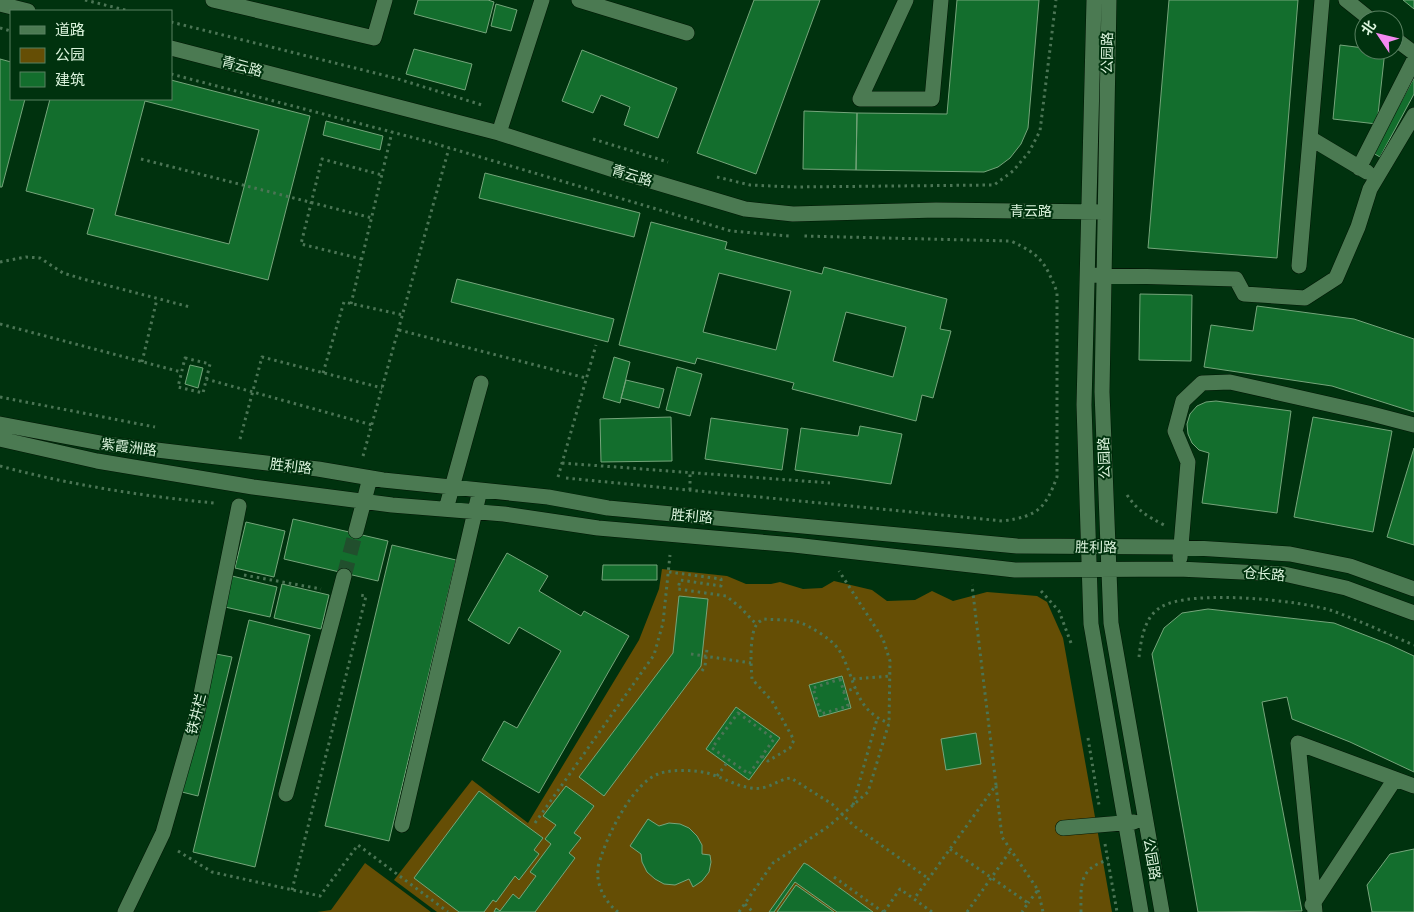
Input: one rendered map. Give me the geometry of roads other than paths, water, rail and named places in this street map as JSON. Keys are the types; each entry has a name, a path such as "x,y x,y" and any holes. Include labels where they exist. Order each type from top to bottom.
{"street":[{"path":"213,0 374,38 385,0"},
{"path":"499,133 542,0"},
{"path":"579,0 687,33"},
{"path":"906,0 860,99 932,99 941,0"},
{"name":"公园路","path":"1094,0 1084,405 1092,627 1141,912"},
{"name":"公园路","path":"1109,0 1102,392 1111,623 1162,912"},
{"path":"1298,266 1322,0"},
{"path":"1346,0 1358,10"},
{"path":"0,4 24,10"},
{"name":"青云路","path":"172,48 499,133 745,209 793,214 936,210 1104,212"},
{"path":"1359,168 1414,60"},
{"path":"1087,275 1236,279 1244,294 1304,298 1336,278 1358,227 1370,189 1414,115"},
{"path":"1310,138 1377,178"},
{"path":"1179,569 1188,462 1175,431 1182,401 1202,383 1230,382 1414,425"},
{"path":"446,510 481,383"},
{"path":"1,443 5,425"},
{"name":"紫霞洲路","path":"5,425 106,444 259,462"},
{"name":"紫霞洲路","path":"1,443 253,487"},
{"name":"胜利路","path":"259,462 370,478 548,497 608,508 1017,546 1128,547"},
{"path":"356,531 370,478"},
{"name":"胜利路","path":"253,487 364,502 504,514 598,528 794,545 1015,570 1109,569"},
{"path":"402,825 480,490"},
{"name":"铁井栏","path":"124,912 163,833 197,714 239,506"},
{"name":"仓长路","path":"1128,547 1290,554 1350,566 1414,589"},
{"name":"仓长路","path":"1109,569 1179,569 1284,574 1346,588 1414,613"},
{"path":"286,794 344,576"},
{"path":"1312,909 1298,743 1414,786"},
{"path":"1312,909 1395,779"},
{"path":"1063,828 1146,821"}],"tunnel":[{"path":"344,576 356,531"}]}
